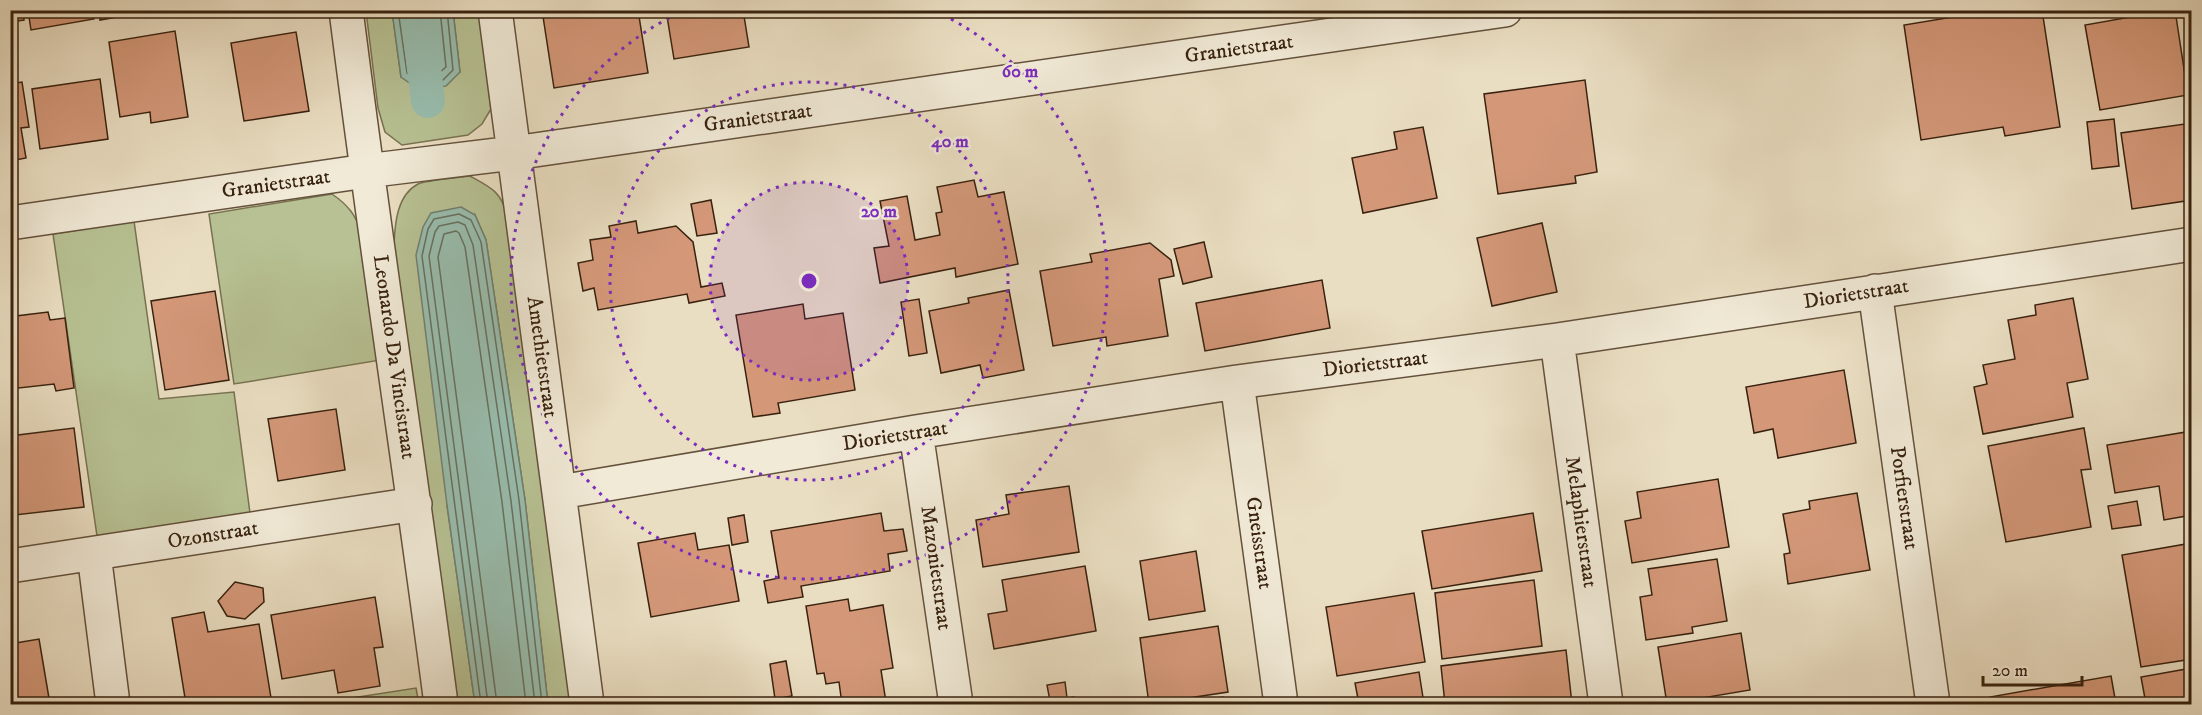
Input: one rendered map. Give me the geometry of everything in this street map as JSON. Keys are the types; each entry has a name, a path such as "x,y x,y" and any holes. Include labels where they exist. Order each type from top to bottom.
{"street":[{"name":"Leonardo Da Vincistraat","path":"346,10 366,171 415,504 441,705"},
{"name":"Amethietstraat","path":"495,10 587,705"},
{"name":"Granietstraat","path":"10,223 1505,10"},
{"name":"Diorietstraat","path":"560,492 916,432 1237,382 1557,340 2192,244"},
{"name":"Porfierstraat","path":"1875,291 1933,705"},
{"name":"Melaphierstraat","path":"1557,340 1606,705"},
{"name":"Gneisstraat","path":"1237,382 1281,705"},
{"name":"Mazonietstraat","path":"916,432 956,705"},
{"name":"Ozonstraat","path":"10,566 415,504"},
{"path":"93,554 113,705"}],"shaded area":[{"path":"366,11 392,11 401,77 460,72 453,11 479,11 491,109 482,124 468,135 402,145 385,132 378,108"},
{"path":"470,176 494,191 502,201 508,216 572,704 548,704 525,500 486,240 475,215 447,505 475,704 454,704 394,244 398,210 411,189 418,184 435,180"},
{"path":"332,194 351,211 362,234 381,360 234,384 209,214"},
{"path":"134,221 159,399 234,392 250,513 97,536 53,234"},
{"path":"416,688 419,704 313,704"}],"water":[{"path":"392,11 453,11 460,72 446,86 418,89 401,77"},
{"path":"461,207 475,215 486,240 525,500 548,704 475,704 447,505 416,255 423,227 431,213"}],"building":[{"path":"10,10 23,10 24,20 10,22"},
{"path":"28,10 93,10 94,19 31,30"},
{"path":"99,10 156,10 100,20"},
{"path":"542,10 638,10 648,73 554,88"},
{"path":"666,10 743,10 749,47 674,59"},
{"path":"971,10 1017,10 971,16"},
{"path":"1995,10 2042,10 2060,127 2005,136 2003,127 1921,140 1904,25"},
{"path":"2175,10 2188,95 2100,110 2085,25"},
{"path":"175,31 188,117 151,123 150,112 120,117 109,42"},
{"path":"296,32 309,111 244,121 231,43"},
{"path":"100,79 108,139 40,149 32,89"},
{"path":"1585,80 1597,172 1575,176 1576,183 1498,194 1484,94"},
{"path":"22,82 29,127 21,128 26,158 10,161 10,84"},
{"path":"2114,119 2119,166 2092,169 2087,122"},
{"path":"2192,123 2192,200 2132,209 2121,133"},
{"path":"1423,127 1437,198 1363,213 1352,158 1397,149 1394,132"},
{"path":"974,180 978,197 1004,192 1018,264 956,277 955,268 880,283 874,248 889,246 880,201 907,196 915,240 940,235 936,213 942,212 937,187"},
{"path":"711,200 717,233 697,236 691,204"},
{"path":"636,221 638,233 676,226 693,242 701,287 722,283 725,296 689,303 687,294 598,310 594,288 583,291 578,263 593,260 590,240 611,237 609,226"},
{"path":"1542,223 1557,292 1492,306 1477,238"},
{"path":"1204,242 1212,277 1183,284 1174,249"},
{"path":"1150,243 1171,260 1174,276 1159,279 1168,336 1107,346 1106,337 1053,346 1040,271 1092,262 1090,254"},
{"path":"1322,280 1330,328 1205,351 1196,303"},
{"path":"1009,290 1024,370 983,378 980,365 941,373 929,311 969,303 968,298"},
{"path":"215,291 229,380 165,390 151,301"},
{"path":"2073,298 2088,379 2067,383 2073,417 1983,434 1974,387 1987,384 1983,365 2015,359 2008,320 2036,315 2035,305"},
{"path":"919,299 927,353 909,356 901,302"},
{"path":"803,304 805,319 843,313 855,390 778,403 780,413 753,417 736,315"},
{"path":"48,312 50,320 65,318 74,388 56,391 54,384 10,389 10,324 17,323 16,316"},
{"path":"1844,370 1856,443 1778,458 1773,429 1754,433 1746,387"},
{"path":"336,409 345,470 278,481 268,419"},
{"path":"74,428 84,507 15,515 10,477 10,436"},
{"path":"2084,428 2091,469 2081,470 2091,527 2006,542 1988,446"},
{"path":"2192,431 2192,515 2164,520 2159,486 2115,493 2107,445"},
{"path":"1718,479 1729,547 1632,563 1625,521 1641,518 1637,492"},
{"path":"1069,486 1079,552 983,567 976,520 1009,514 1006,495"},
{"path":"1857,493 1870,570 1788,584 1784,554 1790,553 1783,514 1810,509 1809,501"},
{"path":"2137,501 2141,525 2112,529 2108,506"},
{"path":"881,513 884,531 903,529 907,551 888,554 890,571 801,586 803,597 768,603 764,581 779,578 771,531"},
{"path":"1533,513 1542,571 1432,589 1422,531"},
{"path":"744,515 748,542 732,545 728,518"},
{"path":"695,533 698,550 729,545 739,601 651,617 638,543"},
{"path":"2192,543 2192,659 2141,667 2122,555"},
{"path":"1196,551 1205,611 1149,620 1140,561"},
{"path":"1717,559 1727,621 1692,627 1693,633 1646,640 1640,597 1652,595 1648,569"},
{"path":"1085,566 1096,631 994,649 988,614 1007,611 1002,580"},
{"path":"1534,580 1542,646 1442,659 1435,593"},
{"path":"235,582 263,588 264,602 245,619 227,616 218,601"},
{"path":"1414,593 1425,662 1337,676 1326,607"},
{"path":"375,597 383,647 374,648 380,686 338,693 334,670 282,679 271,615"},
{"path":"848,599 850,611 883,605 893,668 881,670 886,702 842,704 839,682 826,684 824,673 817,674 806,606"},
{"path":"204,612 208,632 259,624 271,698 234,704 186,704 172,618"},
{"path":"1218,626 1228,692 1149,704 1140,638"},
{"path":"1741,633 1750,690 1667,704 1658,647"},
{"path":"39,639 50,704 10,704 10,644"},
{"path":"1566,650 1572,704 1445,704 1441,666"},
{"path":"786,661 792,696 775,699 770,664"},
{"path":"2192,668 2192,704 2146,704 2141,677"},
{"path":"1419,672 1424,704 1359,704 1355,683"},
{"path":"2111,676 2116,704 1991,704 1990,697"},
{"path":"1065,682 1067,698 1074,697 1075,704 1029,704 1050,701 1047,685"},
{"path":"1223,697 1225,704 1182,704"}],"waterway":[{"path":"417,10 428,101"}]}
